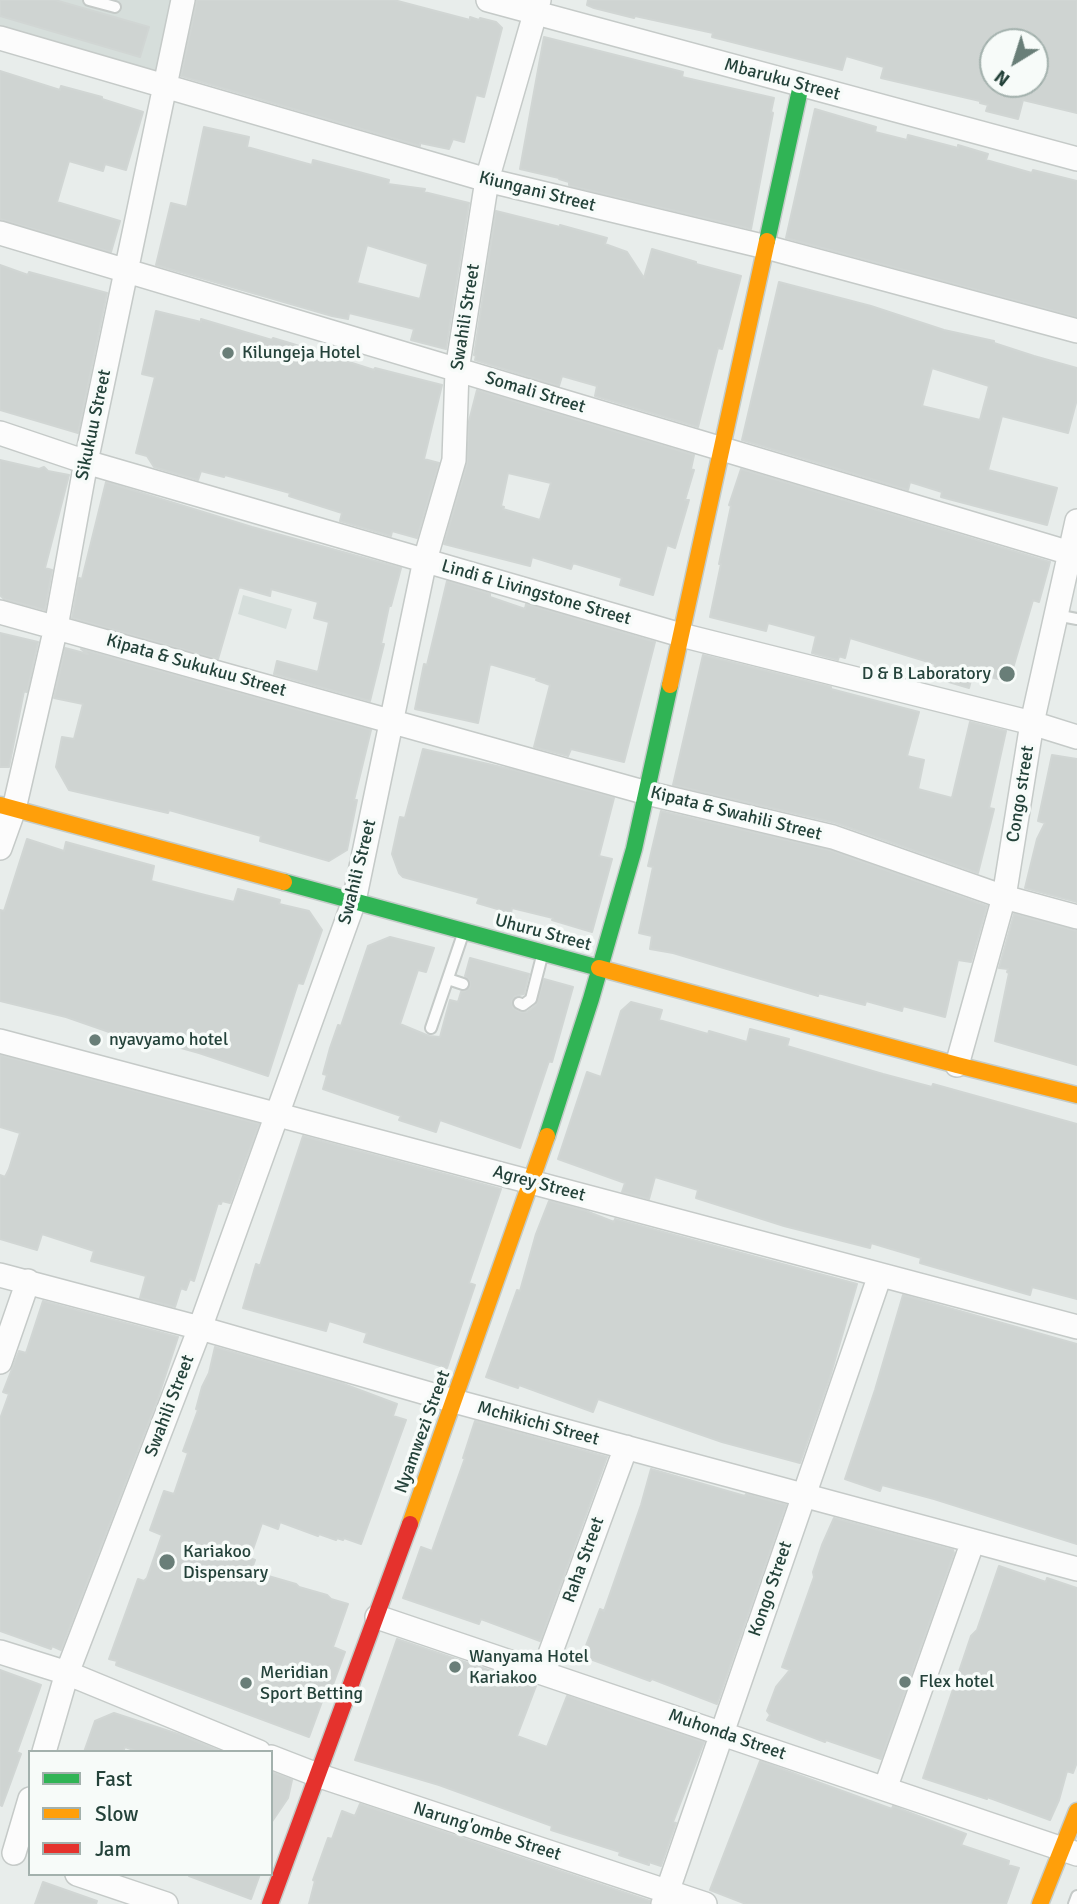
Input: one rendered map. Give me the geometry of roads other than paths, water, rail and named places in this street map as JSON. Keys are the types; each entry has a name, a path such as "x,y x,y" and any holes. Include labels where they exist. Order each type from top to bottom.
{"street":[{"name":"Sikukuu Street","path":"0,848 7,807 56,627 86,461 183,0"},
{"name":"Mbaruku Street","path":"488,0 538,7 801,85 1077,159"},
{"name":"Swahili Street","path":"45,1750 66,1673 201,1328 354,901 425,560 454,460 457,370 488,180 538,7"},
{"name":"Kiungani Street","path":"0,38 488,180 765,247 1077,331"},
{"name":"Nyamwezi Street","path":"270,1904 320,1776 454,1401 602,968 647,793 801,85"},
{"name":"Somali Street","path":"0,233 1070,553"},
{"name":"Lindi & Livingstone Street","path":"0,432 86,461 681,635 1032,723 1077,737"},
{"name":"Congo street","path":"957,1065 1004,897 1032,723 1067,617 1070,553 1077,522"},
{"name":"Kipata & Sukukuu Street","path":"0,612 391,722"},
{"name":"Kipata & Swahili Street","path":"391,722 647,793 833,837 1004,897 1077,917"},
{"name":"Uhuru Street","path":"7,807 957,1065 1077,1095"},
{"name":"Agrey Street","path":"0,1041 1077,1327"},
{"name":"Mchikichi Street","path":"0,1275 1077,1569"},
{"name":"Kongo Street","path":"665,1898 880,1275"},
{"path":"0,1362 28,1281"},
{"name":"Raha Street","path":"543,1673 626,1447"},
{"path":"886,1789 973,1541"},
{"name":"Muhonda Street","path":"377,1617 886,1789 1072,1847"},
{"path":"0,1652 66,1673 254,1750"},
{"name":"Narung'ombe Street","path":"273,1758 665,1898 705,1904"},
{"path":"15,1853 28,1806"},
{"path":"1040,1904 1072,1847 1077,1811"},
{"path":"83,1876 166,1904"}],"lane":[{"path":"89,0 115,8"},
{"path":"431,1028 464,931"},
{"path":"519,1003 523,1005 531,999 543,953"},
{"path":"448,979 463,984"},
{"path":"1048,1904 1072,1847"},
{"path":"1074,1904 1077,1896"}],"place":[{"name":"Kilungeja Hotel","path":"228,353"},
{"name":"D & B Laboratory","path":"1007,674"},
{"name":"nyavyamo hotel","path":"95,1040"},
{"name":"Kariakoo Dispensary","path":"167,1562"},
{"name":"Wanyama Hotel Kariakoo","path":"455,1667"},
{"name":"Flex hotel","path":"905,1682"},
{"name":"Meridian Sport Betting","path":"246,1683"}]}
